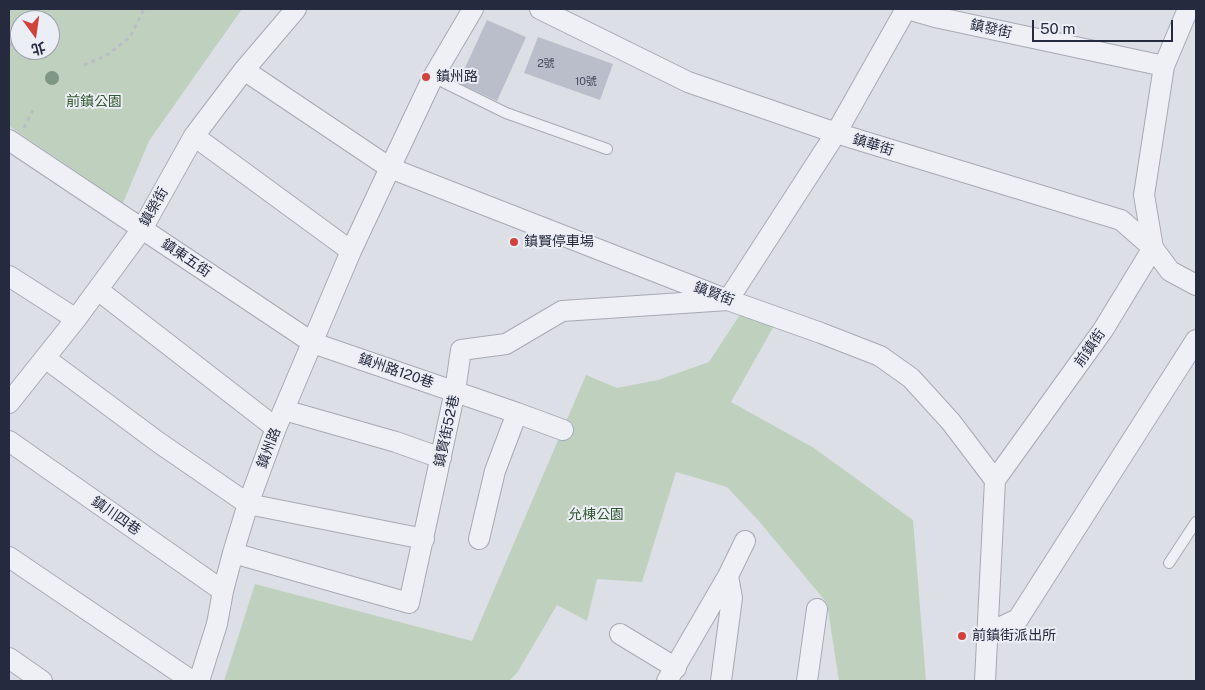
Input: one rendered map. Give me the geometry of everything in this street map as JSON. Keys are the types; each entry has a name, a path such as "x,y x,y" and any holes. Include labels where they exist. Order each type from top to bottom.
{"street":[{"name":"鎮榮街","path":"9,403 76,319 142,229 194,136 244,70 296,9"},
{"name":"鎮州路","path":"199,681 217,624 222,591 233,553 248,504 276,428 351,251 390,168 433,77 473,9"},
{"name":"鎮華街","path":"540,9 688,82 836,134 1121,220 1153,248 1170,271 1196,285"},
{"path":"728,300 836,134 906,9"},
{"name":"鎮發街","path":"906,9 944,19 1164,66"},
{"path":"1153,248 1144,195 1164,66 1188,9"},
{"name":"鎮賢街","path":"244,70 390,168 728,300 880,356 911,378 951,422 995,480"},
{"name":"鎮東五街","path":"16,135 142,229 313,343"},
{"path":"194,136 351,251"},
{"name":"前鎮街","path":"995,480 1103,330 1153,248"},
{"path":"9,276 76,319"},
{"path":"98,290 276,428"},
{"name":"鎮賢街52巷","path":"233,553 409,603 455,391 461,350 506,344 562,311 728,300"},
{"path":"988,633 1018,619 1196,340"},
{"name":"鎮州路120巷","path":"313,343 563,430"},
{"path":"45,358 158,442 248,504 424,539"},
{"path":"284,410 396,442 441,458"},
{"path":"479,539 495,471 517,413"},
{"name":"鎮川四巷","path":"9,441 222,591"},
{"path":"984,681 995,480"},
{"path":"620,634 671,675 728,576 744,541"},
{"path":"9,557 192,681"},
{"path":"721,681 732,598 728,576"},
{"path":"807,681 817,610"},
{"path":"9,658 42,681"}],"lane":[{"path":"433,77 506,113 607,149"},
{"path":"1169,563 1196,522"}],"path":[{"path":"84,65 107,55 130,37 144,9"},
{"path":"16,135 33,110"}],"green space":[{"name":"前鎮公園","path":"9,9 242,9 149,141 123,203 9,126"},
{"name":"允棟公園","path":"741,313 774,326 731,402 814,448 913,520 926,681 839,681 827,603 758,520 727,487 676,472 642,582 597,579 587,621 557,605 517,673 509,681 224,681 255,584 472,641 586,375 617,388 658,380 709,362"}],"building":[{"path":"487,20 526,37 497,101 458,83"},
{"path":"538,37 613,64 600,100 524,73"}],"place":[{"name":"鎮州路","path":"426,77"},
{"name":"鎮賢停車場","path":"514,242"},
{"name":"前鎮街派出所","path":"962,636"}]}
